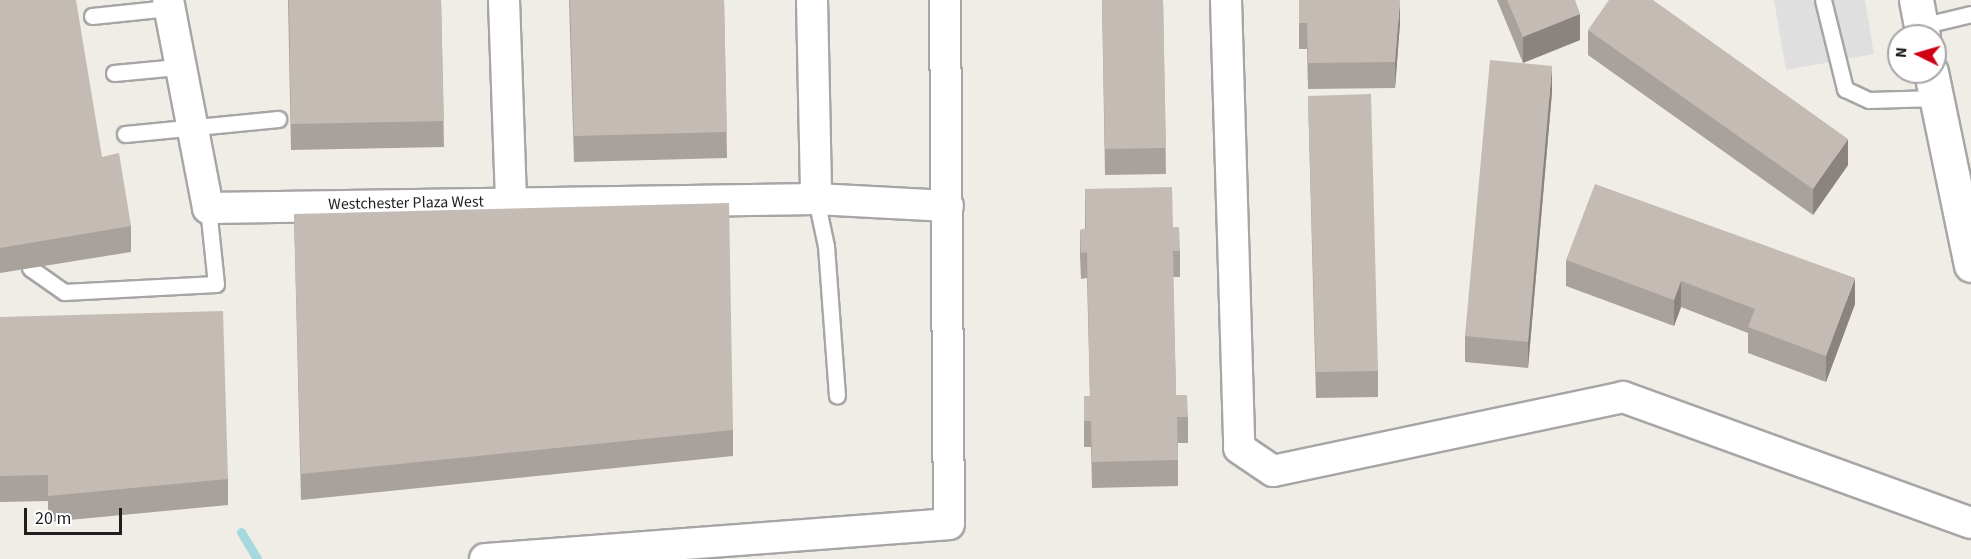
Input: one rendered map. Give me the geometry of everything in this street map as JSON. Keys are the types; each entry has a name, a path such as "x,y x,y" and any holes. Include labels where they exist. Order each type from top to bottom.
{"street":[{"path":"504,0 511,200"},
{"path":"812,0 816,199"},
{"path":"485,559 949,524 945,0"},
{"path":"1226,0 1239,448 1272,471 1623,397 1971,523"},
{"path":"169,4 178,67 208,208"},
{"path":"1933,85 1971,265"},
{"name":"Westchester Plaza West","path":"208,208 511,200 816,199 948,206"}],"lane":[{"path":"1823,0 1845,89 1869,100 1933,85"},
{"path":"92,16 169,4"},
{"path":"1920,20 1971,14"},
{"path":"114,73 178,67"},
{"path":"125,134 278,119"},
{"path":"816,199 826,246 837,396"},
{"path":"30,268 64,292 216,284 208,208"}],"shaded area":[{"path":"1774,0 1865,0 1874,54 1786,70"}],"building":[{"path":"0,0 76,0 102,157 119,153 131,226 0,248"},
{"path":"289,0 441,0 444,121 291,124"},
{"path":"570,0 724,0 727,132 574,136"},
{"path":"1102,0 1163,0 1166,148 1105,149"},
{"path":"1299,0 1400,0 1395,62 1308,63 1307,23 1299,23"},
{"path":"1507,0 1575,0 1580,14 1523,37"},
{"path":"1609,0 1653,0 1848,139 1813,189 1588,30"},
{"path":"1490,60 1552,66 1528,342 1465,336"},
{"path":"1371,94 1378,371 1316,372 1308,96"},
{"path":"1595,184 1855,278 1826,356 1748,327 1755,309 1681,281 1674,300 1566,260"},
{"path":"1172,187 1173,227 1179,227 1180,251 1173,251 1176,395 1187,395 1188,417 1177,417 1178,460 1092,462 1091,421 1084,421 1084,396 1090,396 1087,252 1081,253 1080,230 1086,229 1085,189"},
{"path":"729,203 733,430 301,474 294,214"},
{"path":"223,311 228,479 48,496 48,475 0,476 0,317"}],"waterway":[{"path":"241,532 257,559"}]}
